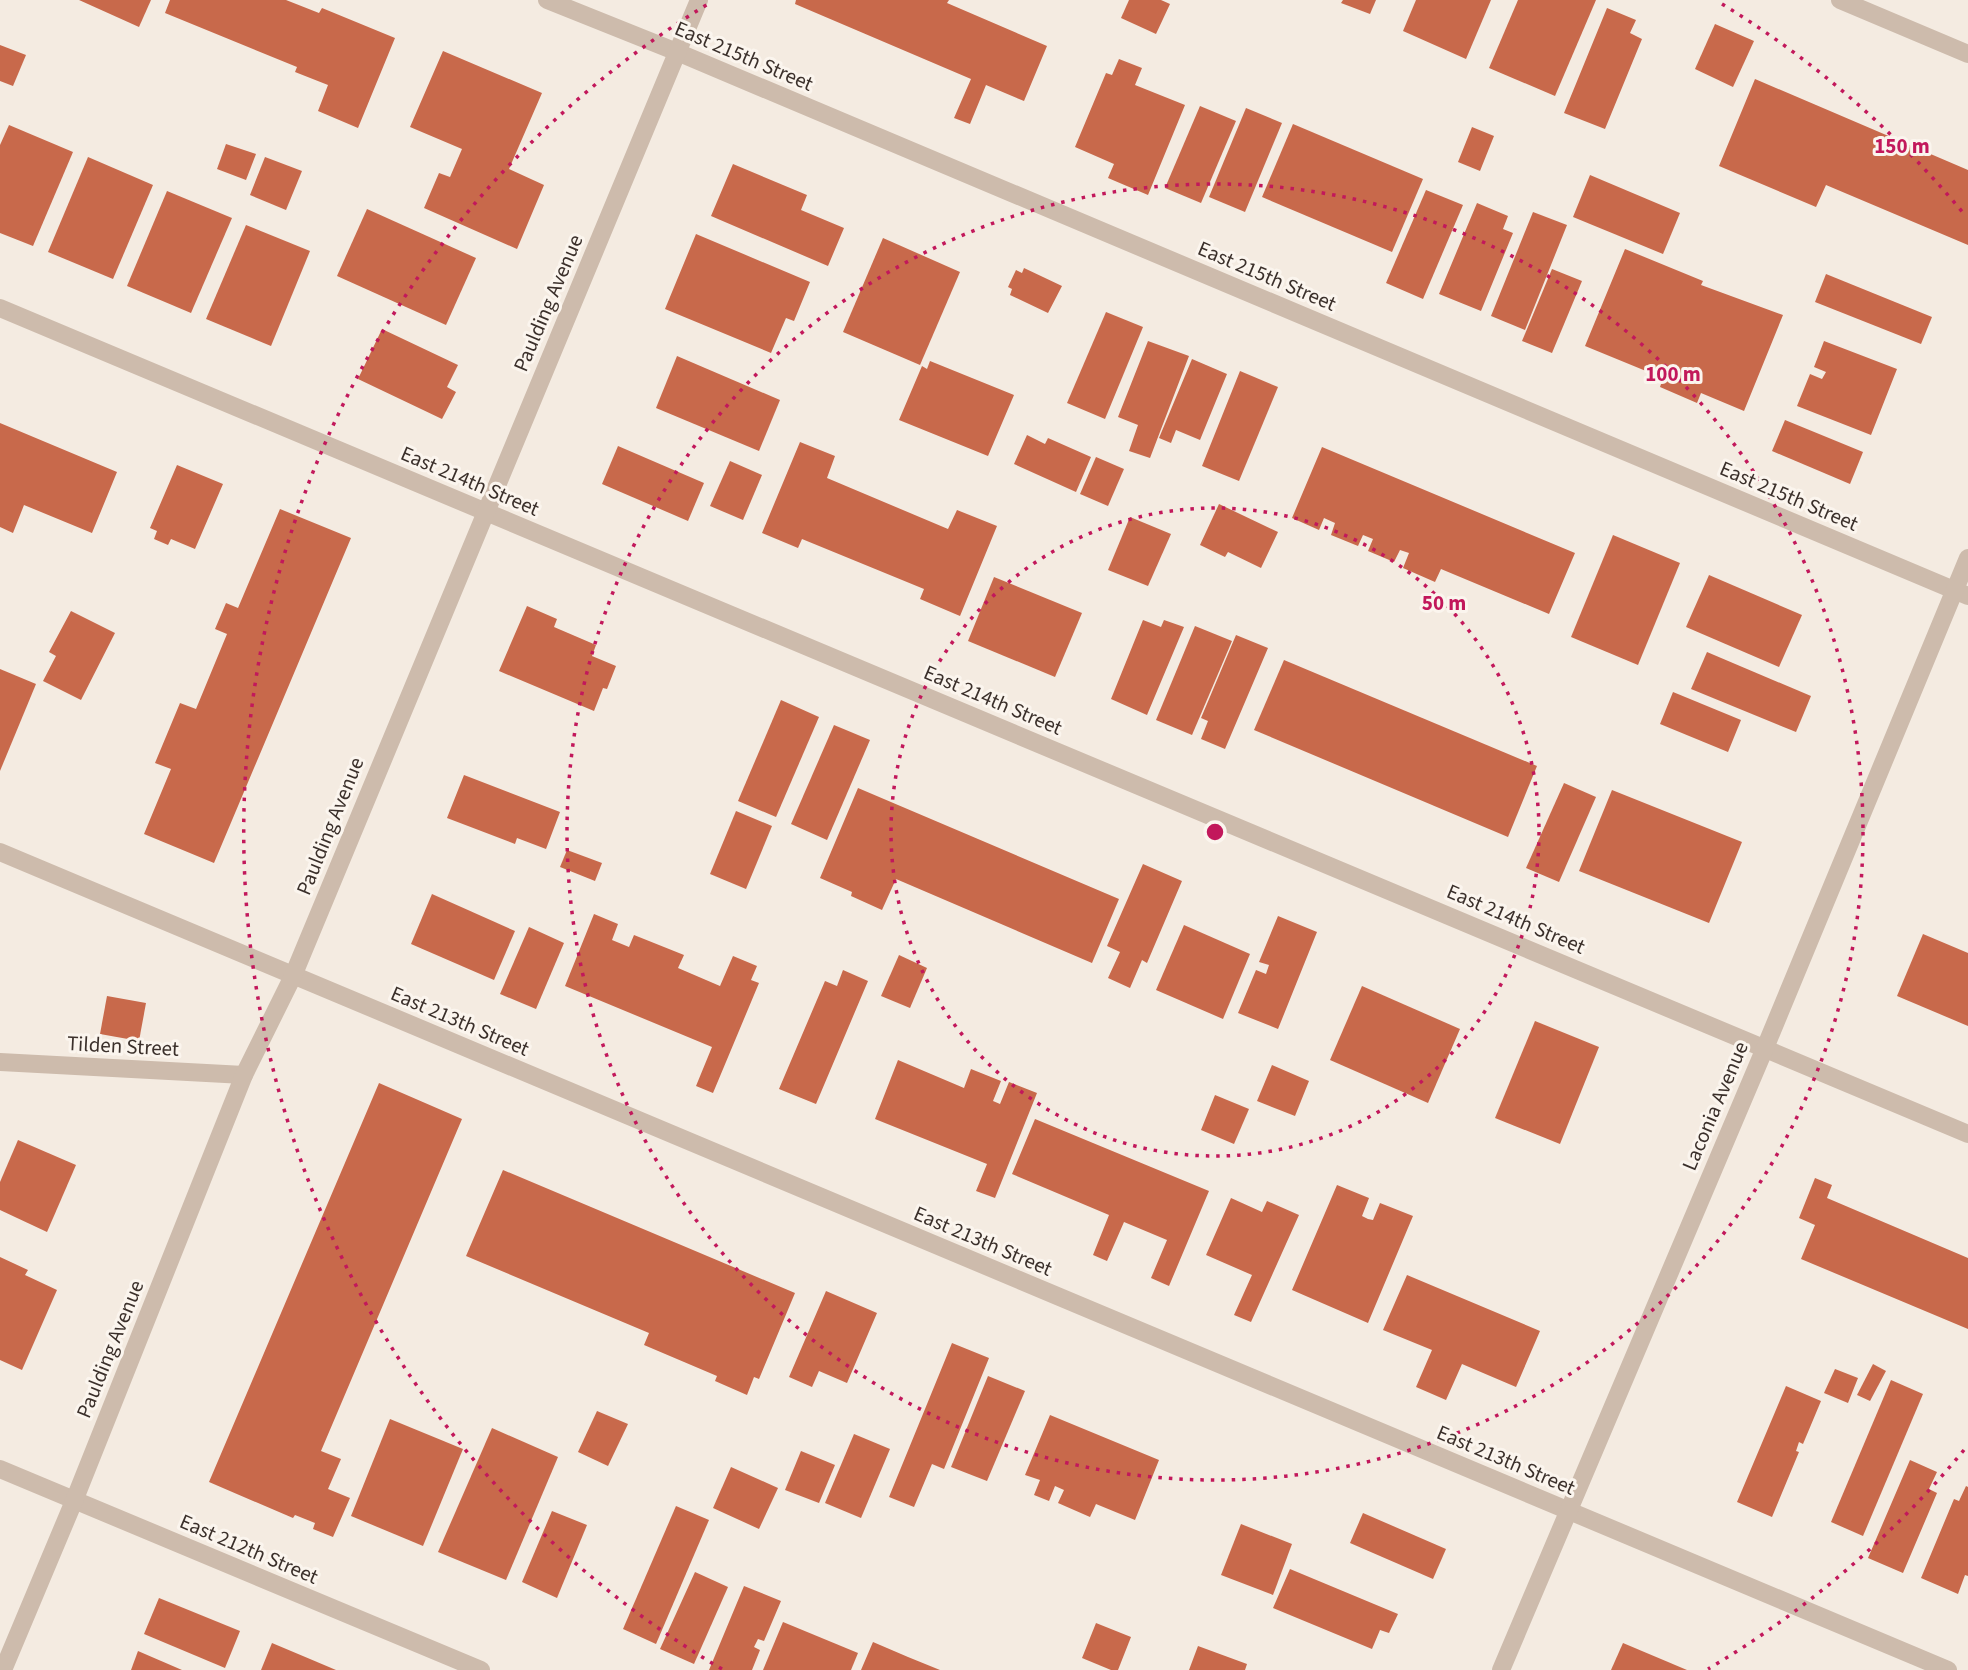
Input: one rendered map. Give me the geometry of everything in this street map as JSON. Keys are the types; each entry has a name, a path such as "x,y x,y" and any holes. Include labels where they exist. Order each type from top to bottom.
{"street":[{"name":"East 215th Street","path":"547,0 677,52 1961,594"},
{"name":"Paulding Avenue","path":"3,1670 74,1501 244,1075 293,976 699,0"},
{"path":"1840,0 1968,54"},
{"name":"East 214th Street","path":"0,309 1968,1134"},
{"name":"Laconia Avenue","path":"1501,1670 1961,594 1968,558"},
{"name":"East 213th Street","path":"0,852 1948,1670"},
{"name":"Tilden Street","path":"0,1062 244,1075"},
{"name":"East 212th Street","path":"0,1469 481,1670"}],"building":[{"path":"79,0 151,0 139,27"},
{"path":"170,0 286,0 319,13 322,8 395,38 358,128 318,111 328,85 295,72 297,67 165,13"},
{"path":"796,0 949,0 947,3 1047,46 1024,101 986,85 970,124 954,118 971,79 795,4"},
{"path":"1129,0 1161,0 1170,4 1156,34 1121,18"},
{"path":"1343,0 1376,0 1370,14 1341,3"},
{"path":"1416,0 1491,0 1466,59 1403,31"},
{"path":"1518,0 1596,0 1555,96 1489,68"},
{"path":"1607,8 1636,20 1630,33 1642,39 1605,129 1564,113"},
{"path":"1715,24 1754,41 1733,87 1695,69"},
{"path":"0,45 26,55 13,86 0,81"},
{"path":"443,51 542,93 509,169 544,185 517,249 424,208 439,173 450,177 462,149 410,127"},
{"path":"1119,59 1142,68 1135,85 1185,105 1148,195 1108,178 1114,164 1075,147 1106,73 1112,75"},
{"path":"1755,79 1968,170 1968,245 1826,185 1816,207 1719,166"},
{"path":"1200,106 1236,121 1201,203 1165,188"},
{"path":"1246,108 1282,123 1245,212 1209,197"},
{"path":"1293,124 1423,179 1392,252 1262,197"},
{"path":"9,125 73,152 33,246 0,233 0,145"},
{"path":"1472,127 1494,136 1480,171 1458,162"},
{"path":"226,144 256,154 246,180 217,169"},
{"path":"88,157 153,185 113,279 48,252"},
{"path":"265,157 302,171 286,210 250,195"},
{"path":"733,164 807,195 801,210 844,228 828,266 711,216"},
{"path":"1590,175 1680,213 1663,254 1573,217"},
{"path":"1426,190 1463,205 1423,299 1386,283"},
{"path":"167,191 232,218 191,313 127,286"},
{"path":"1477,203 1508,216 1503,229 1513,233 1481,311 1439,294"},
{"path":"367,209 476,258 446,325 337,276"},
{"path":"1533,212 1567,225 1525,330 1491,316"},
{"path":"246,225 310,251 271,346 206,319"},
{"path":"696,234 810,282 794,321 786,318 771,353 665,309"},
{"path":"883,238 960,272 920,365 843,332"},
{"path":"1625,249 1703,281 1701,285 1783,315 1744,411 1701,393 1697,403 1660,387 1663,378 1585,346"},
{"path":"1024,268 1062,286 1048,313 1010,295 1012,289 1008,287 1016,270 1022,273"},
{"path":"1552,269 1582,281 1552,353 1522,341"},
{"path":"1826,274 1932,317 1921,344 1815,302"},
{"path":"1106,312 1143,327 1105,419 1067,403"},
{"path":"382,329 458,365 447,387 456,392 442,419 358,379"},
{"path":"1148,341 1189,356 1150,458 1129,451 1138,425 1118,417"},
{"path":"1824,341 1897,369 1871,435 1797,406 1810,374 1822,379 1826,372 1814,367"},
{"path":"677,356 780,400 759,451 656,408"},
{"path":"1192,359 1227,374 1200,440 1176,430 1171,443 1159,438"},
{"path":"930,361 1014,395 988,456 899,420 922,366 927,369"},
{"path":"1240,371 1278,387 1239,481 1202,466"},
{"path":"1785,420 1863,452 1850,484 1772,451"},
{"path":"0,423 117,472 92,533 24,505 13,533 0,527"},
{"path":"1027,435 1045,444 1048,438 1091,457 1076,492 1014,464"},
{"path":"800,442 835,456 827,478 948,529 957,510 997,526 960,616 920,599 924,589 802,539 798,548 762,533"},
{"path":"618,446 704,483 688,521 602,484"},
{"path":"1322,447 1575,553 1549,614 1441,569 1435,582 1403,568 1409,553 1400,550 1394,562 1368,551 1373,539 1363,535 1358,546 1331,535 1335,523 1324,518 1319,530 1292,518"},
{"path":"1096,457 1124,469 1108,506 1080,494"},
{"path":"730,461 762,475 743,520 710,506"},
{"path":"177,465 223,484 195,549 171,539 168,545 154,539 157,531 150,528"},
{"path":"1219,504 1278,532 1261,568 1228,552 1225,557 1200,545"},
{"path":"280,509 351,538 214,863 144,834 171,769 155,763 180,703 196,709 227,634 215,629 226,603 238,608"},
{"path":"1130,517 1171,534 1148,586 1108,570"},
{"path":"1613,535 1680,563 1638,665 1571,637"},
{"path":"1709,575 1802,615 1779,667 1686,627"},
{"path":"994,577 1082,613 1055,677 968,641"},
{"path":"527,606 557,619 554,627 596,645 592,656 616,666 594,711 499,671"},
{"path":"71,611 115,633 81,700 43,681 56,656 49,652"},
{"path":"1143,620 1161,627 1164,620 1184,627 1147,715 1111,699"},
{"path":"1195,626 1232,641 1192,735 1156,720"},
{"path":"1236,635 1268,648 1225,749 1201,739 1208,721 1201,718"},
{"path":"1707,652 1811,696 1796,732 1691,689"},
{"path":"1284,660 1537,766 1508,837 1254,730"},
{"path":"0,669 36,684 0,771"},
{"path":"1673,692 1741,720 1728,752 1660,724"},
{"path":"781,700 819,717 776,817 738,801"},
{"path":"834,725 870,740 827,840 791,824"},
{"path":"464,775 560,812 546,849 517,838 515,844 447,818"},
{"path":"1564,783 1596,797 1559,882 1526,868"},
{"path":"858,788 1119,899 1092,963 896,879 882,910 851,896 852,892 820,878"},
{"path":"1612,790 1742,842 1709,923 1579,871"},
{"path":"736,811 772,826 746,889 710,874"},
{"path":"567,850 602,863 595,881 560,867"},
{"path":"1143,864 1182,881 1147,963 1142,960 1130,988 1108,978 1120,952 1107,946"},
{"path":"432,894 515,931 494,980 411,944"},
{"path":"594,914 618,924 612,940 629,947 634,935 684,955 678,968 720,986 733,956 757,966 751,980 759,983 713,1093 696,1086 712,1047 565,986"},
{"path":"1278,916 1317,932 1278,1029 1238,1013 1256,970 1266,974 1269,965 1259,962"},
{"path":"1184,925 1250,954 1223,1019 1156,990"},
{"path":"529,927 564,943 536,1009 500,994"},
{"path":"1923,934 1968,953 1968,1026 1897,996"},
{"path":"899,955 927,968 910,1008 881,996"},
{"path":"843,970 868,981 816,1104 779,1089 825,981 837,986"},
{"path":"1362,986 1460,1029 1428,1103 1330,1060"},
{"path":"107,996 146,1003 139,1041 100,1034"},
{"path":"1535,1021 1599,1047 1560,1144 1495,1118"},
{"path":"898,1060 964,1088 971,1069 1001,1081 993,1101 1000,1104 1009,1082 1037,1093 995,1198 976,1191 987,1164 875,1119"},
{"path":"1272,1065 1309,1081 1295,1116 1257,1101"},
{"path":"379,1083 462,1119 321,1451 341,1459 328,1489 350,1498 333,1537 313,1529 315,1523 295,1515 293,1518 209,1482"},
{"path":"1215,1095 1249,1109 1234,1144 1201,1130"},
{"path":"1035,1119 1209,1191 1169,1286 1151,1278 1167,1240 1124,1222 1107,1261 1093,1255 1109,1215 1012,1174"},
{"path":"18,1140 76,1165 47,1232 0,1210 0,1182"},
{"path":"503,1170 795,1293 759,1379 754,1377 747,1395 715,1381 717,1376 644,1345 649,1333 466,1256"},
{"path":"1815,1178 1832,1185 1827,1198 1968,1258 1968,1329 1801,1259 1815,1225 1799,1218"},
{"path":"1337,1185 1369,1198 1362,1216 1368,1219 1373,1220 1380,1203 1413,1216 1368,1323 1292,1290"},
{"path":"1231,1198 1262,1212 1267,1201 1299,1215 1251,1322 1234,1315 1252,1275 1206,1255"},
{"path":"0,1257 28,1270 25,1275 57,1290 22,1370 0,1360"},
{"path":"1407,1275 1540,1331 1516,1387 1462,1364 1446,1400 1416,1387 1432,1350 1383,1330"},
{"path":"826,1291 877,1313 847,1383 819,1371 812,1387 789,1377"},
{"path":"952,1343 989,1358 944,1469 932,1464 914,1507 889,1497"},
{"path":"1873,1364 1886,1371 1870,1401 1857,1395"},
{"path":"1835,1369 1858,1378 1848,1403 1824,1393"},
{"path":"988,1376 1025,1391 987,1481 951,1467"},
{"path":"1891,1380 1923,1394 1863,1536 1831,1522"},
{"path":"1786,1386 1821,1401 1803,1444 1799,1442 1796,1451 1799,1452 1772,1517 1737,1502"},
{"path":"597,1411 628,1424 608,1466 578,1452"},
{"path":"1050,1415 1159,1460 1135,1520 1096,1504 1090,1517 1058,1503 1064,1490 1055,1486 1049,1501 1034,1495 1040,1480 1025,1475"},
{"path":"390,1419 463,1449 423,1546 351,1516"},
{"path":"492,1428 558,1457 506,1580 438,1552"},
{"path":"854,1434 890,1449 861,1518 825,1503"},
{"path":"801,1451 835,1465 819,1503 785,1490"},
{"path":"1910,1460 1937,1472 1929,1489 1937,1493 1903,1573 1868,1558"},
{"path":"731,1467 778,1488 759,1529 713,1508"},
{"path":"1966,1486 1968,1576 1965,1575 1958,1594 1921,1578 1954,1499 1959,1501"},
{"path":"676,1506 709,1520 656,1644 623,1629"},
{"path":"552,1511 587,1525 557,1598 522,1582"},
{"path":"1363,1513 1446,1549 1433,1579 1350,1543"},
{"path":"1241,1524 1292,1544 1273,1595 1221,1575"},
{"path":"1290,1569 1398,1614 1389,1633 1380,1630 1372,1649 1273,1608"},
{"path":"695,1572 728,1587 694,1664 660,1649"},
{"path":"744,1586 781,1601 764,1641 758,1639 754,1647 760,1650 752,1670 709,1670"},
{"path":"159,1598 240,1631 225,1668 144,1634"},
{"path":"783,1622 858,1653 851,1670 763,1670"},
{"path":"1096,1623 1131,1637 1118,1670 1111,1670 1082,1658"},
{"path":"873,1642 908,1657 940,1670 861,1670"},
{"path":"272,1643 310,1659 336,1670 261,1670"},
{"path":"1623,1643 1687,1670 1611,1670"},
{"path":"1198,1646 1247,1664 1245,1670 1189,1670"},
{"path":"138,1651 182,1670 131,1670"}]}
